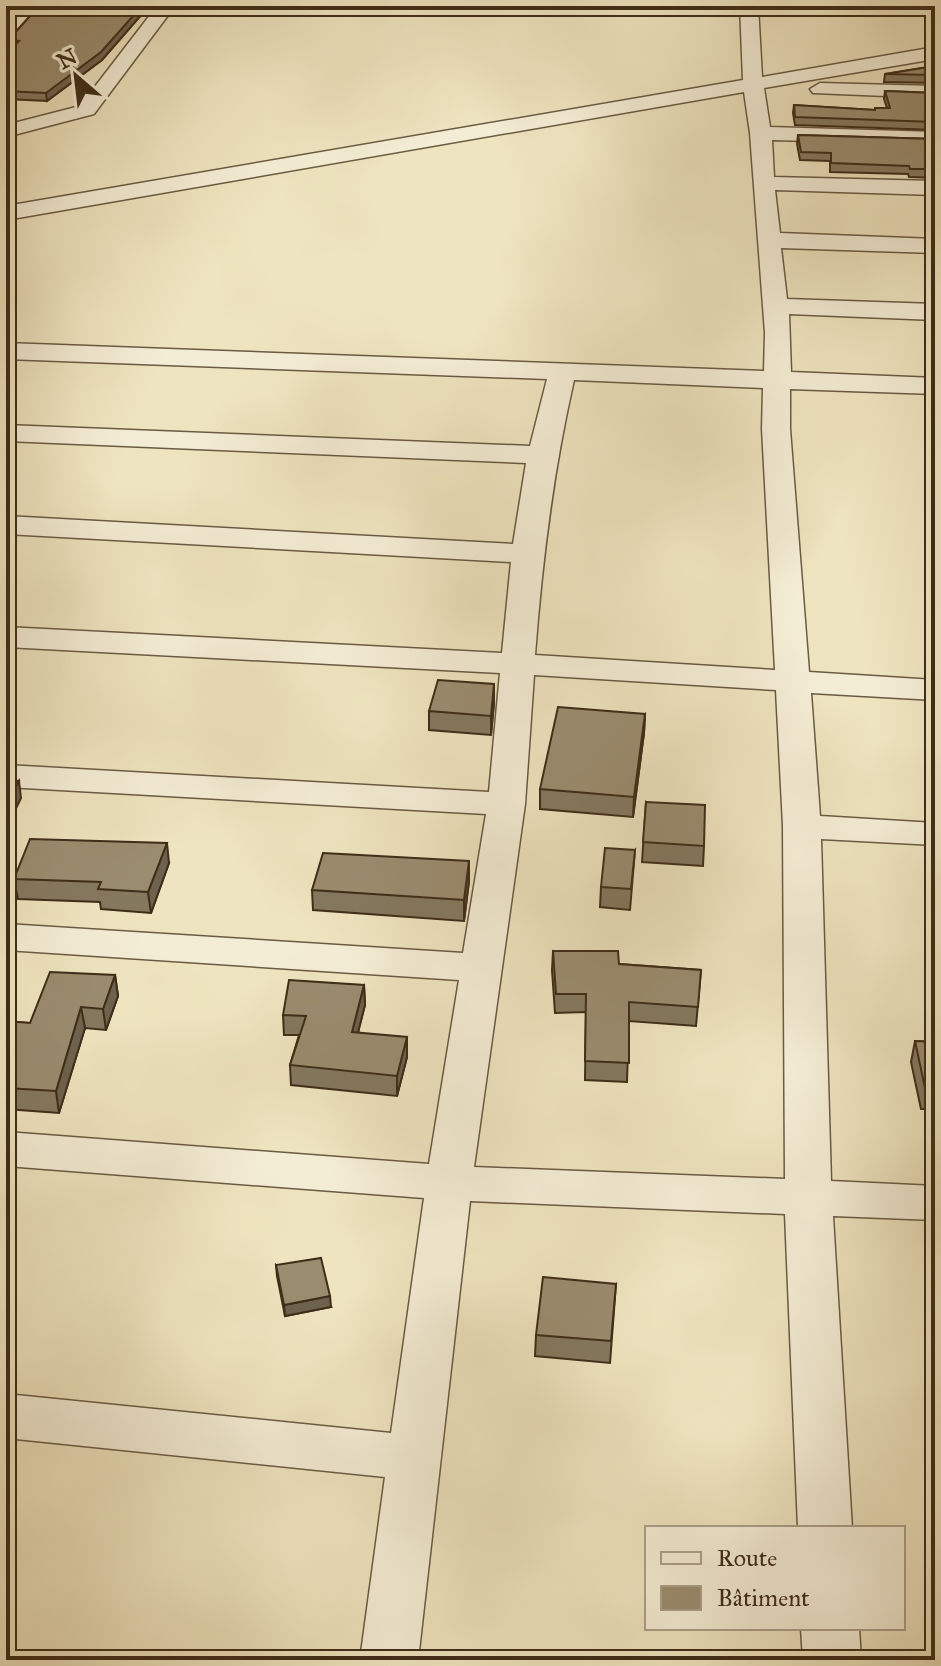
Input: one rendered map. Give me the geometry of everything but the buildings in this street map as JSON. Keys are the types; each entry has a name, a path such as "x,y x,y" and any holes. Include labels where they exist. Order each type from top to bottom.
{"street":[{"path":"6,36 34,6"},
{"path":"6,131 87,110 166,6"},
{"path":"753,8 753,80 761,133 776,306 776,381 790,680 802,826 808,1195 825,1526"},
{"path":"6,213 935,45"},
{"path":"6,199 935,53"},
{"path":"753,80 793,88 935,92"},
{"path":"761,133 935,138"},
{"path":"763,183 935,188"},
{"path":"770,240 935,246"},
{"path":"776,306 935,312"},
{"path":"6,351 935,386"},
{"path":"389,1660 449,1183 506,804 527,554 542,455 562,373"},
{"path":"6,433 542,455"},
{"path":"6,525 527,554"},
{"path":"6,637 935,690"},
{"path":"6,776 506,804"},
{"path":"802,826 935,834"},
{"path":"6,937 481,968"},
{"path":"6,1149 449,1183 808,1195 935,1203"},
{"path":"6,1416 416,1458"},
{"path":"830,1630 832,1660"}]}
